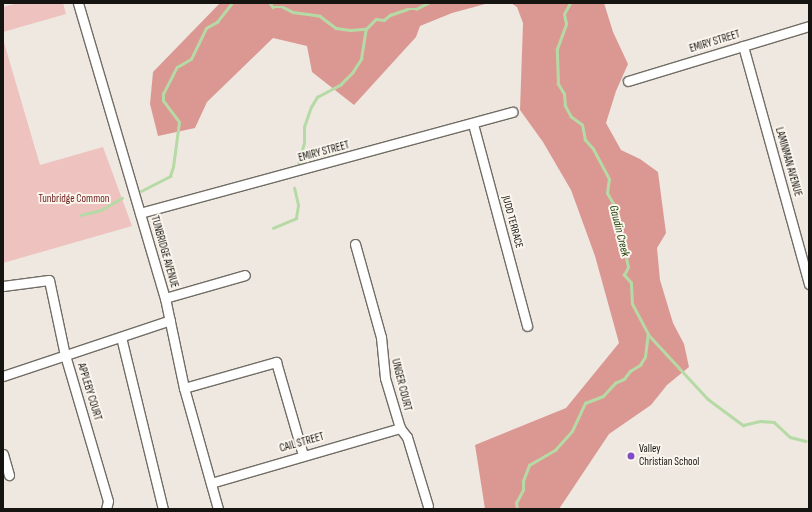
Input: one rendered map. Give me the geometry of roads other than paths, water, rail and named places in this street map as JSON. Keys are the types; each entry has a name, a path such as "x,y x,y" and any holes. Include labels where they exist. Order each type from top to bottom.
{"street":[{"name":"TUNBRIDGE AVENUE","path":"78,3 124,164 165,298 184,388 218,509"},
{"name":"EMIRY STREET","path":"628,81 809,26"},
{"name":"LAMINMAN AVENUE","path":"743,46 809,284"},
{"name":"EMIRY STREET","path":"140,213 513,112"},
{"name":"JUDD TERRACE","path":"473,124 527,326"},
{"name":"UNGER COURT","path":"355,244 381,337 385,378 400,428 407,437 428,506"},
{"path":"165,298 245,275"},
{"name":"APPLEBY COURT","path":"3,286 49,280 65,355 108,501 106,509"},
{"path":"3,376 170,320"},
{"path":"121,337 163,509"},
{"path":"184,388 276,362 302,456"},
{"name":"CAIL STREET","path":"211,483 400,428"},
{"path":"3,454 9,475"}],"waterway":[{"path":"141,191 170,176 173,167 179,122 163,101 163,94 177,67 191,59 206,28 217,22 232,3"},
{"path":"270,3 273,7 283,7 293,12 320,16 336,28 350,30 366,29 376,19 384,20 390,15 407,9 416,9 428,3"},
{"name":"Gaudin Creek","path":"517,509 516,503 523,490 523,481 529,465 555,450 572,431 585,403 603,396 615,383 624,379 630,371 640,365 645,357 648,334 632,304 631,283 624,275 628,267 615,207 607,193 609,179 593,149 585,140 582,125 571,117 565,106 564,94 558,84 557,49 566,24 564,14 570,3"},
{"path":"298,165 304,143 304,127 311,107 317,97 341,84 352,73 361,59 366,29"},
{"path":"273,228 296,218 298,205 294,188"},
{"path":"81,215 101,210 122,198"},
{"path":"648,334 708,399 743,425 760,421 774,422 790,437 806,441"}],"place":[{"name":"Valley Christian School","path":"631,456"}],"park label":[{"name":"Tunbridge Common","path":"74,199"}]}
